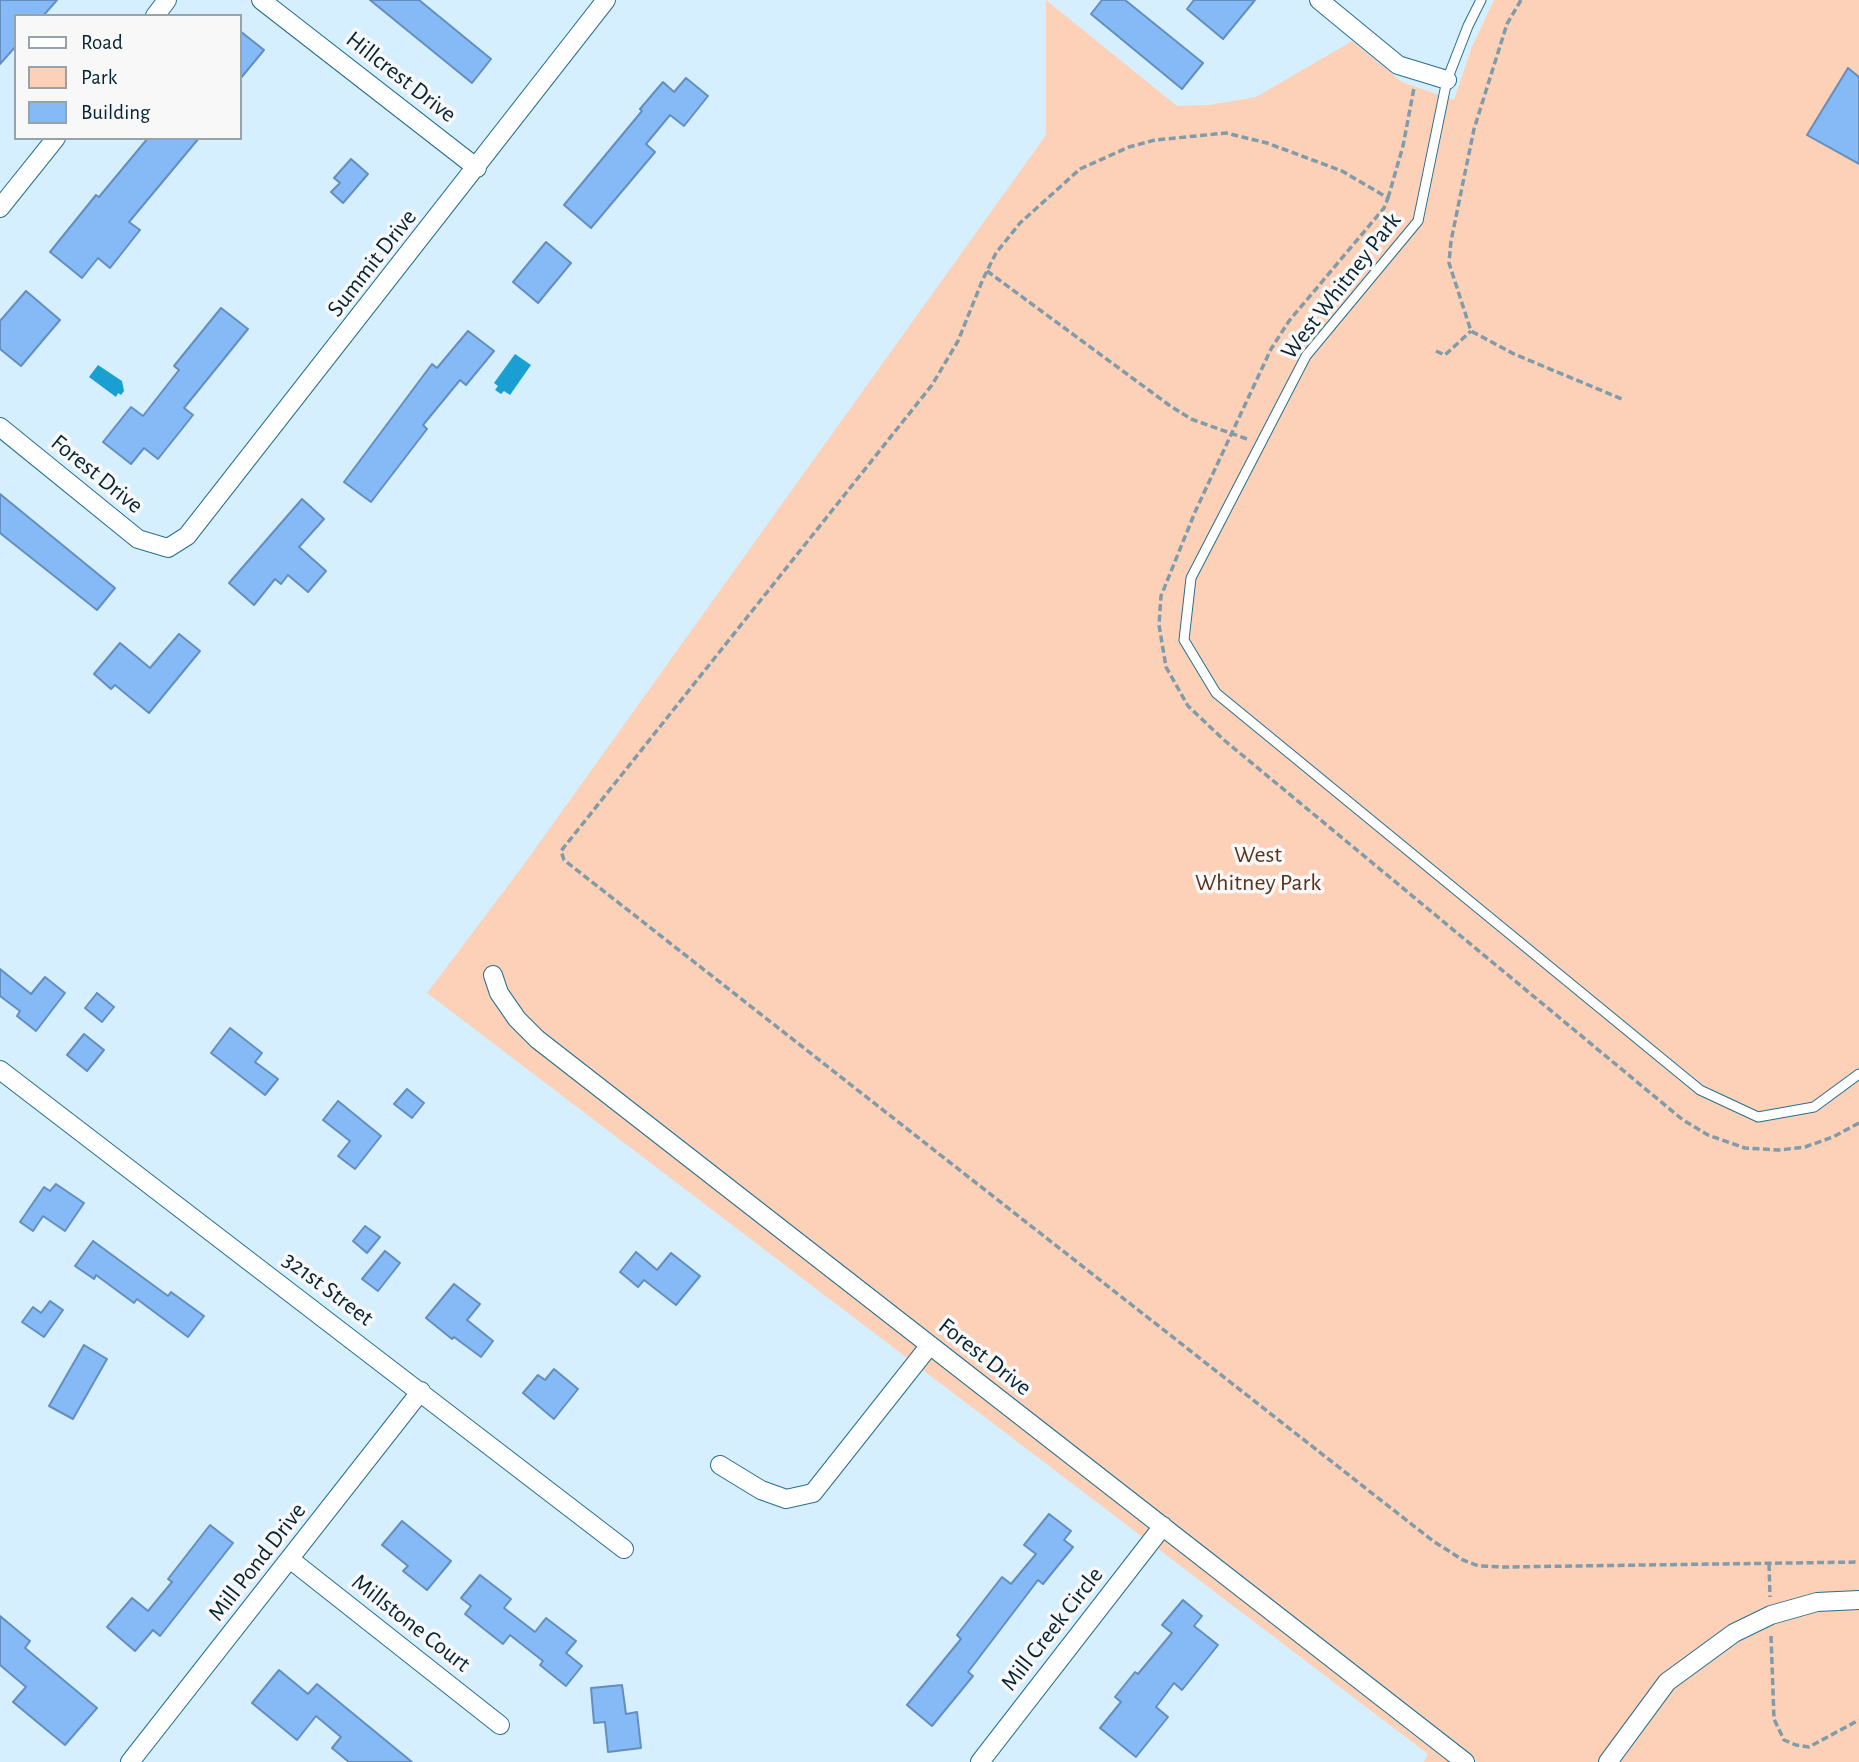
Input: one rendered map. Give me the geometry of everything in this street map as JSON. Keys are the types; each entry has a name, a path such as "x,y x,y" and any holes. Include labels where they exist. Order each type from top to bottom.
{"street":[{"name":"Hillcrest Drive","path":"261,0 477,168"},
{"name":"Summit Drive","path":"168,548 187,536 607,0"},
{"path":"1319,0 1398,65 1447,80"},
{"path":"0,208 54,140"},
{"name":"Forest Drive","path":"0,427 138,539 168,548"},
{"name":"Forest Drive","path":"493,975 499,993 517,1019 537,1039 1465,1762"},
{"name":"321st Street","path":"0,1070 624,1549"},
{"path":"720,1465 761,1490 786,1499 813,1493 930,1345"},
{"name":"Mill Pond Drive","path":"130,1762 421,1391"},
{"name":"Mill Creek Circle","path":"980,1762 1163,1526"},
{"name":"Millstone Court","path":"291,1560 500,1724"},
{"path":"1608,1762 1667,1682 1734,1633 1770,1615 1817,1602 1859,1600"}],"lane":[{"name":"West Whitney Park","path":"1481,0 1447,80 1418,221 1306,356 1191,578 1184,640 1216,694 1700,1090 1758,1117 1814,1107 1859,1074"}],"path":[{"path":"1521,0 1507,24 1474,129 1449,264 1471,331 1514,354 1622,399"},
{"path":"1414,88 1403,146 1384,208 1289,321 1271,349 1231,432 1161,596 1159,625 1166,667 1188,706 1224,740 1683,1120 1708,1135 1745,1148 1779,1150 1805,1147 1859,1123"},
{"path":"1388,198 1342,171 1267,143 1226,133 1155,139 1129,146 1080,169 1020,223 996,253 958,341 932,385 561,851 564,860 1433,1541 1462,1560 1479,1566 1505,1567 1859,1562"},
{"path":"986,271 1191,419 1247,439"},
{"path":"1436,351 1445,355 1471,331"},
{"path":"1769,1564 1773,1719 1784,1740 1809,1747 1859,1720"}],"green space":[{"name":"West Whitney Park","path":"1046,0 1177,106 1209,105 1256,97 1352,41 1402,82 1454,100 1471,49 1494,0 1859,0 1859,1762 1424,1762 1428,1754 427,993 522,867 1046,135"}],"water":[{"path":"515,354 531,365 510,395 504,391 501,394 495,390 498,386 494,383"},
{"path":"98,365 122,381 124,391 121,395 118,393 116,397 89,377"}],"building":[{"path":"0,0 57,0 45,14 14,14 14,48 0,64"},
{"path":"370,0 419,0 491,59 472,83"},
{"path":"1102,0 1125,0 1203,63 1182,89 1091,14"},
{"path":"1194,0 1255,0 1223,39 1187,9"},
{"path":"242,33 264,50 242,77"},
{"path":"1848,68 1859,77 1859,164 1807,135"},
{"path":"686,78 708,96 684,126 670,115 646,144 655,152 591,228 564,205 663,82 674,92"},
{"path":"146,140 197,140 129,222 140,230 110,268 98,258 82,278 50,252 96,195 99,197"},
{"path":"351,159 368,174 343,203 331,192 340,183 334,178"},
{"path":"546,242 571,263 538,303 513,282"},
{"path":"26,291 60,320 21,366 0,349 0,321"},
{"path":"221,308 248,329 184,408 193,415 158,459 144,448 131,464 103,442 131,407 143,416 179,370 174,366"},
{"path":"468,331 494,351 466,385 460,380 423,425 427,429 371,502 344,482 432,364 437,368"},
{"path":"0,494 115,588 97,610 0,533"},
{"path":"302,499 324,519 299,547 326,571 308,592 288,575 281,584 275,579 254,605 229,583"},
{"path":"179,634 200,651 149,713 115,685 111,689 94,674 120,643 150,668"},
{"path":"0,969 31,994 45,977 65,993 36,1031 17,1016 20,1011 0,996"},
{"path":"97,993 114,1007 102,1022 85,1008"},
{"path":"230,1028 262,1053 255,1062 278,1079 265,1095 211,1053"},
{"path":"84,1034 104,1050 87,1071 67,1055"},
{"path":"407,1089 424,1103 412,1118 394,1104"},
{"path":"338,1101 381,1136 355,1169 338,1156 350,1141 323,1120"},
{"path":"56,1184 84,1203 65,1231 43,1216 33,1231 20,1222 44,1187 50,1191"},
{"path":"365,1226 380,1237 367,1253 353,1241"},
{"path":"93,1241 168,1296 171,1292 204,1316 188,1337 137,1299 134,1303 96,1275 94,1279 75,1266"},
{"path":"385,1251 400,1263 378,1291 362,1279"},
{"path":"636,1252 657,1270 671,1253 700,1276 676,1305 644,1280 638,1287 620,1272"},
{"path":"454,1284 480,1304 467,1320 493,1341 481,1357 426,1318"},
{"path":"50,1301 63,1310 44,1337 22,1322 33,1307 41,1313"},
{"path":"84,1345 107,1359 73,1419 49,1406"},
{"path":"554,1369 578,1389 554,1419 523,1393 538,1375 545,1380"},
{"path":"1049,1514 1071,1531 1064,1540 1073,1547 1043,1584 1038,1580 968,1672 973,1676 932,1726 907,1705 961,1639 957,1635 1002,1577 1011,1584 1036,1554 1024,1545"},
{"path":"402,1521 451,1561 427,1590 403,1571 408,1566 382,1545"},
{"path":"210,1525 233,1543 160,1636 153,1630 135,1651 107,1627 132,1598 148,1611 172,1582 168,1579"},
{"path":"480,1575 511,1599 504,1608 535,1632 546,1618 576,1641 566,1653 582,1666 566,1686 540,1665 543,1661 510,1635 503,1644 465,1614 471,1606 461,1598"},
{"path":"1183,1600 1202,1616 1194,1626 1218,1645 1182,1690 1174,1683 1156,1707 1168,1717 1136,1757 1100,1728 1121,1702 1115,1697 1172,1633 1162,1625"},
{"path":"0,1616 30,1641 25,1648 97,1708 65,1745 13,1702 26,1687 0,1665"},
{"path":"279,1670 308,1694 317,1684 412,1762 349,1762 332,1748 341,1737 316,1716 297,1740 252,1703"},
{"path":"622,1685 626,1714 637,1712 641,1748 608,1752 605,1722 594,1723 591,1688"}]}
